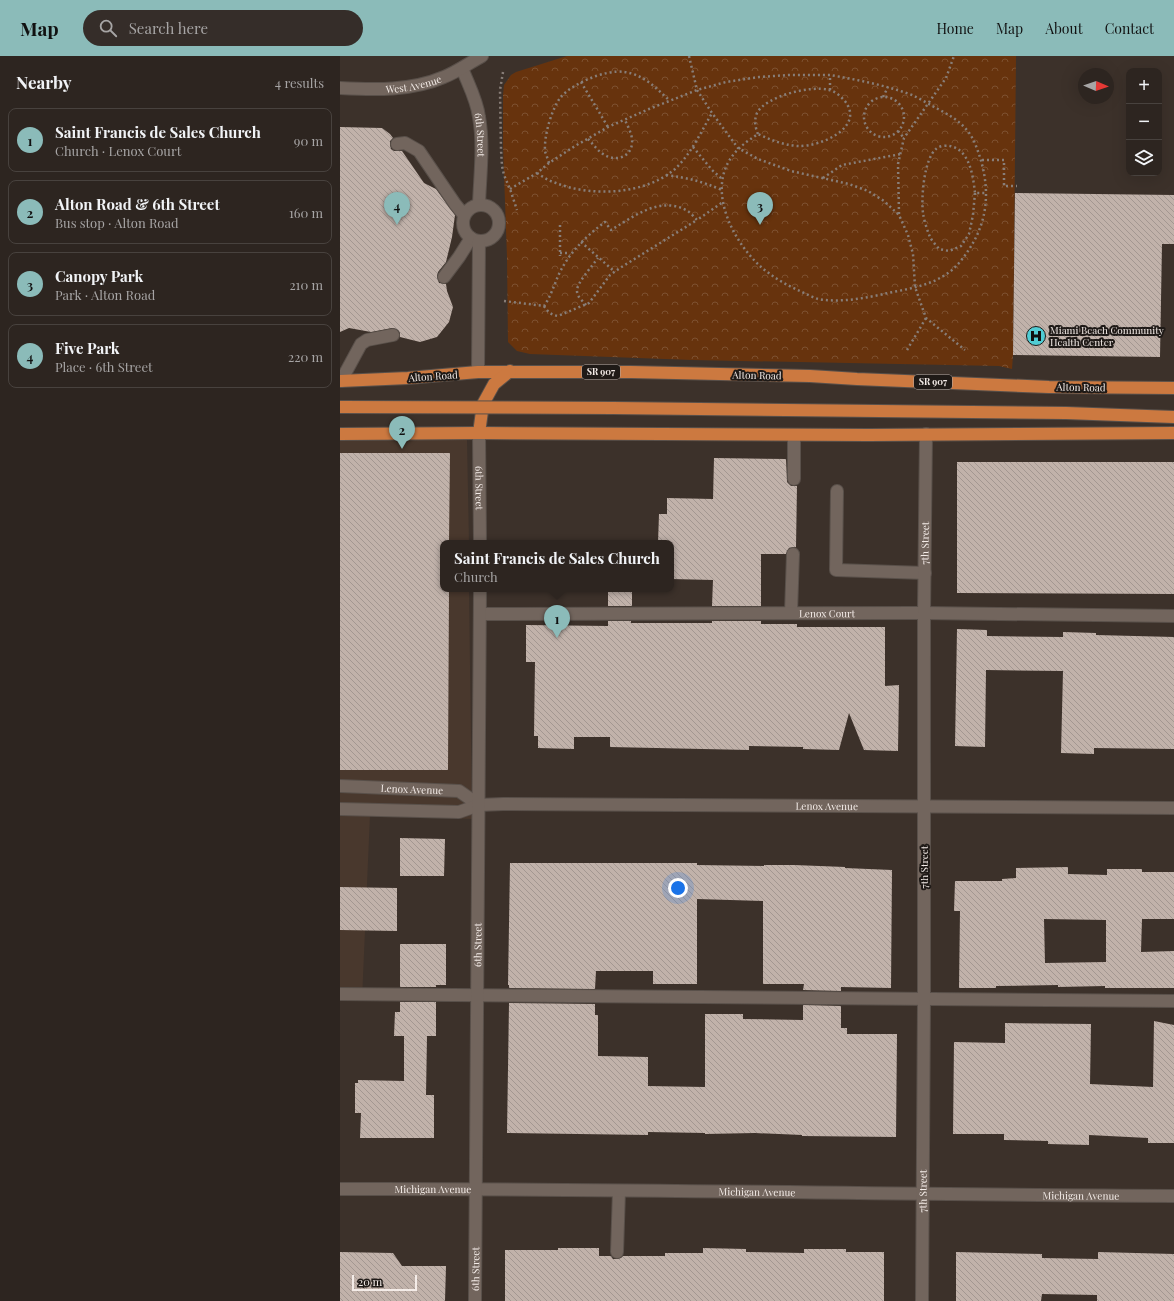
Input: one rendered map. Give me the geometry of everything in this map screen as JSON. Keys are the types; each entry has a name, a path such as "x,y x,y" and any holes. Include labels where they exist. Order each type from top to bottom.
{"highway":[{"name":"Alton Road","path":"341,381 408,378 478,372 631,372 810,376 1049,387 1174,388"},
{"path":"479,433 483,404 494,384 510,372"},
{"path":"340,407 613,408 1050,413 1174,416"},
{"path":"340,434 479,433 794,435 1174,433"}],"street":[{"name":"West Avenue","path":"340,88 373,90 403,88 445,77 482,56"},
{"name":"6th Street","path":"462,68 479,116 481,142 479,204"},
{"path":"397,144 406,143 418,151 464,215"},
{"path":"479,204 485,205 495,211 500,222 494,236 489,239 475,239 466,234 464,228 464,215 473,206 479,204"},
{"path":"444,277 475,239"},
{"path":"475,239 478,271 478,372"},
{"path":"341,381 361,344 367,340 393,335"},
{"name":"6th Street","path":"479,433 480,540"},
{"name":"7th Street","path":"922,1301 926,434"},
{"path":"794,435 794,479"},
{"path":"837,491 836,570 925,573"},
{"path":"791,613 793,554"},
{"name":"6th Street","path":"475,1301 480,592"},
{"name":"Lenox Court","path":"480,614 924,613 1174,616"},
{"name":"Lenox Avenue","path":"340,786 459,791 479,805"},
{"name":"Lenox Avenue","path":"340,808 459,812 479,805 1174,808"},
{"path":"340,994 1174,1001"},
{"name":"Michigan Avenue","path":"340,1189 1174,1196"},
{"path":"617,1252 619,1191"}],"path":[{"path":"689,56 697,90 738,148 758,159 791,171 850,184 868,192 884,202 899,215"},
{"path":"954,56 946,78 904,138 898,164 899,215 908,235 911,248 915,287 926,318 965,350"},
{"path":"503,72 500,90 501,150 504,175 517,210"},
{"path":"549,163 545,152 546,135 554,110 560,98 590,77 608,73 623,72 640,76 653,85 670,101"},
{"path":"830,75 830,90"},
{"path":"510,189 608,127 697,90 726,82 759,77 830,75 888,87 913,96 955,119 966,128 975,142 982,160 986,178 987,193 983,222 975,241 964,257 946,275 928,284 860,299 825,300 816,298 789,286 761,267 742,246 729,222 723,202 722,179 728,162 738,148 758,134"},
{"path":"581,82 608,127"},
{"path":"883,97 888,87"},
{"path":"805,90 830,90 842,97 848,104 850,113 849,122 843,130 831,138 813,145 799,146 772,141 758,134 755,127 757,114 762,107 771,101 805,90"},
{"path":"883,97 896,101 902,110 903,121 898,131 888,136 881,137 871,132 866,126 864,114 867,106 873,100 883,97"},
{"path":"537,173 569,188 589,192 610,192 634,188 650,183 674,170 686,157 712,113"},
{"path":"588,139 605,155 619,158 626,156 630,151 632,136 625,120"},
{"path":"898,131 904,138"},
{"path":"946,145 957,147 966,156 973,175 975,193 973,215 969,234 961,246 949,251 939,249 930,238 923,213 925,177 930,156 936,148 946,145"},
{"path":"692,147 722,179"},
{"path":"823,178 842,165 900,154"},
{"path":"982,160 1004,160 1004,186 1017,186"},
{"path":"666,175 704,182 722,190"},
{"path":"975,193 987,193"},
{"path":"504,301 544,306 548,312 558,316 586,305 595,297 610,275 723,202"},
{"path":"544,306 559,273 570,255 581,242 605,222 612,230 643,211 660,205 672,206 686,210 697,220"},
{"path":"560,225 560,254 567,253 570,255"},
{"path":"581,242 615,272"},
{"path":"586,305 579,297 577,291 578,285 598,258"},
{"path":"907,350 926,318"}],"shaded area":[{"path":"340,435 467,440 469,540 440,540 440,592 469,592 472,819 370,815 362,1000 340,1000"}],"green space":[{"path":"567,56 1016,56 1012,369 999,366 692,360 530,354 517,351 508,342 503,145 504,85 511,75 516,72"}],"building":[{"path":"340,127 382,128 390,134 393,138 390,141 391,149 394,151 402,151 424,183 436,189 455,215 446,262 438,272 437,276 439,283 446,284 453,307 449,322 437,337 420,342 400,337 398,330 392,328 371,332 349,328 340,332"},
{"path":"1015,193 1174,195 1174,244 1162,244 1160,357 1013,355"},
{"path":"340,453 450,453 449,540 440,540 440,592 449,592 448,770 340,770"},
{"path":"714,458 786,459 787,482 791,486 797,486 796,547 789,548 786,554 761,554 761,606 712,606 713,580 674,579 674,540 658,540 659,514 667,514 667,498 713,499"},
{"path":"957,462 1174,462 1174,594 957,593"},
{"path":"608,592 632,592 632,606 608,606"},
{"path":"608,621 631,621 631,623 712,623 712,621 761,621 761,624 797,624 797,627 885,627 885,686 899,685 898,751 864,750 849,713 839,750 803,749 803,747 749,746 749,750 610,747 610,737 574,737 574,749 538,748 538,736 534,736 535,662 526,662 526,625 608,626"},
{"path":"957,629 987,630 987,636 1063,637 1063,632 1096,633 1096,635 1174,637 1174,749 1094,748 1094,754 1061,753 1063,671 986,670 985,747 955,746"},
{"path":"400,838 445,839 444,876 400,876"},
{"path":"510,863 697,863 697,865 794,865 892,870 891,988 841,987 841,991 803,990 804,984 763,984 763,901 697,899 697,984 653,984 653,971 596,971 595,989 509,988"},
{"path":"1068,867 1068,874 1107,875 1107,869 1142,869 1142,872 1174,872 1174,919 1142,919 1141,952 1174,951 1174,988 1105,988 1105,986 1058,987 1058,985 959,988 960,911 954,911 955,881 1002,881 1002,879 1016,878 1016,868","holes":["1044,919 1106,920 1106,962 1045,963"]},
{"path":"340,887 397,888 397,931 340,930"},
{"path":"400,944 446,944 446,985 436,985 436,987 400,987"},
{"path":"400,1002 436,1002 436,1036 427,1036 426,1095 434,1095 434,1138 360,1138 361,1113 355,1113 355,1083 358,1083 358,1080 404,1081 404,1036 394,1036 395,1012 400,1012"},
{"path":"509,1003 595,1004 595,1015 598,1015 598,1056 648,1057 648,1086 705,1087 705,1014 743,1014 743,1019 803,1020 803,1005 841,1006 841,1028 847,1028 847,1034 897,1034 896,1137 802,1136 755,1133 705,1134 648,1132 648,1135 507,1133"},
{"path":"1154,1021 1174,1025 1174,1143 1148,1143 1148,1138 1089,1135 1089,1145 1048,1144 1048,1141 1004,1140 1004,1134 953,1134 954,1042 1005,1043 1005,1023 1091,1024 1090,1084 1153,1087"},
{"path":"558,1248 599,1248 599,1256 611,1256 613,1259 621,1258 623,1256 665,1256 665,1253 703,1253 703,1248 746,1249 746,1252 804,1253 804,1249 846,1249 846,1252 884,1252 884,1301 505,1301 505,1250 558,1250"},
{"path":"340,1252 393,1253 402,1266 446,1266 445,1301 340,1301"},
{"path":"956,1252 1042,1254 1042,1258 1098,1259 1098,1252 1174,1254 1174,1301 1097,1301 1097,1295 1042,1294 1041,1301 956,1301"}],"place":[{"name":"Five Park","path":"397,225"},
{"name":"Canopy Park","path":"760,225"},
{"name":"Miami Beach Community Health Center","path":"1036,336"},
{"name":"Alton Road & 6th Street","path":"402,449"},
{"name":"Saint Francis de Sales Church","path":"557,638"}]}
